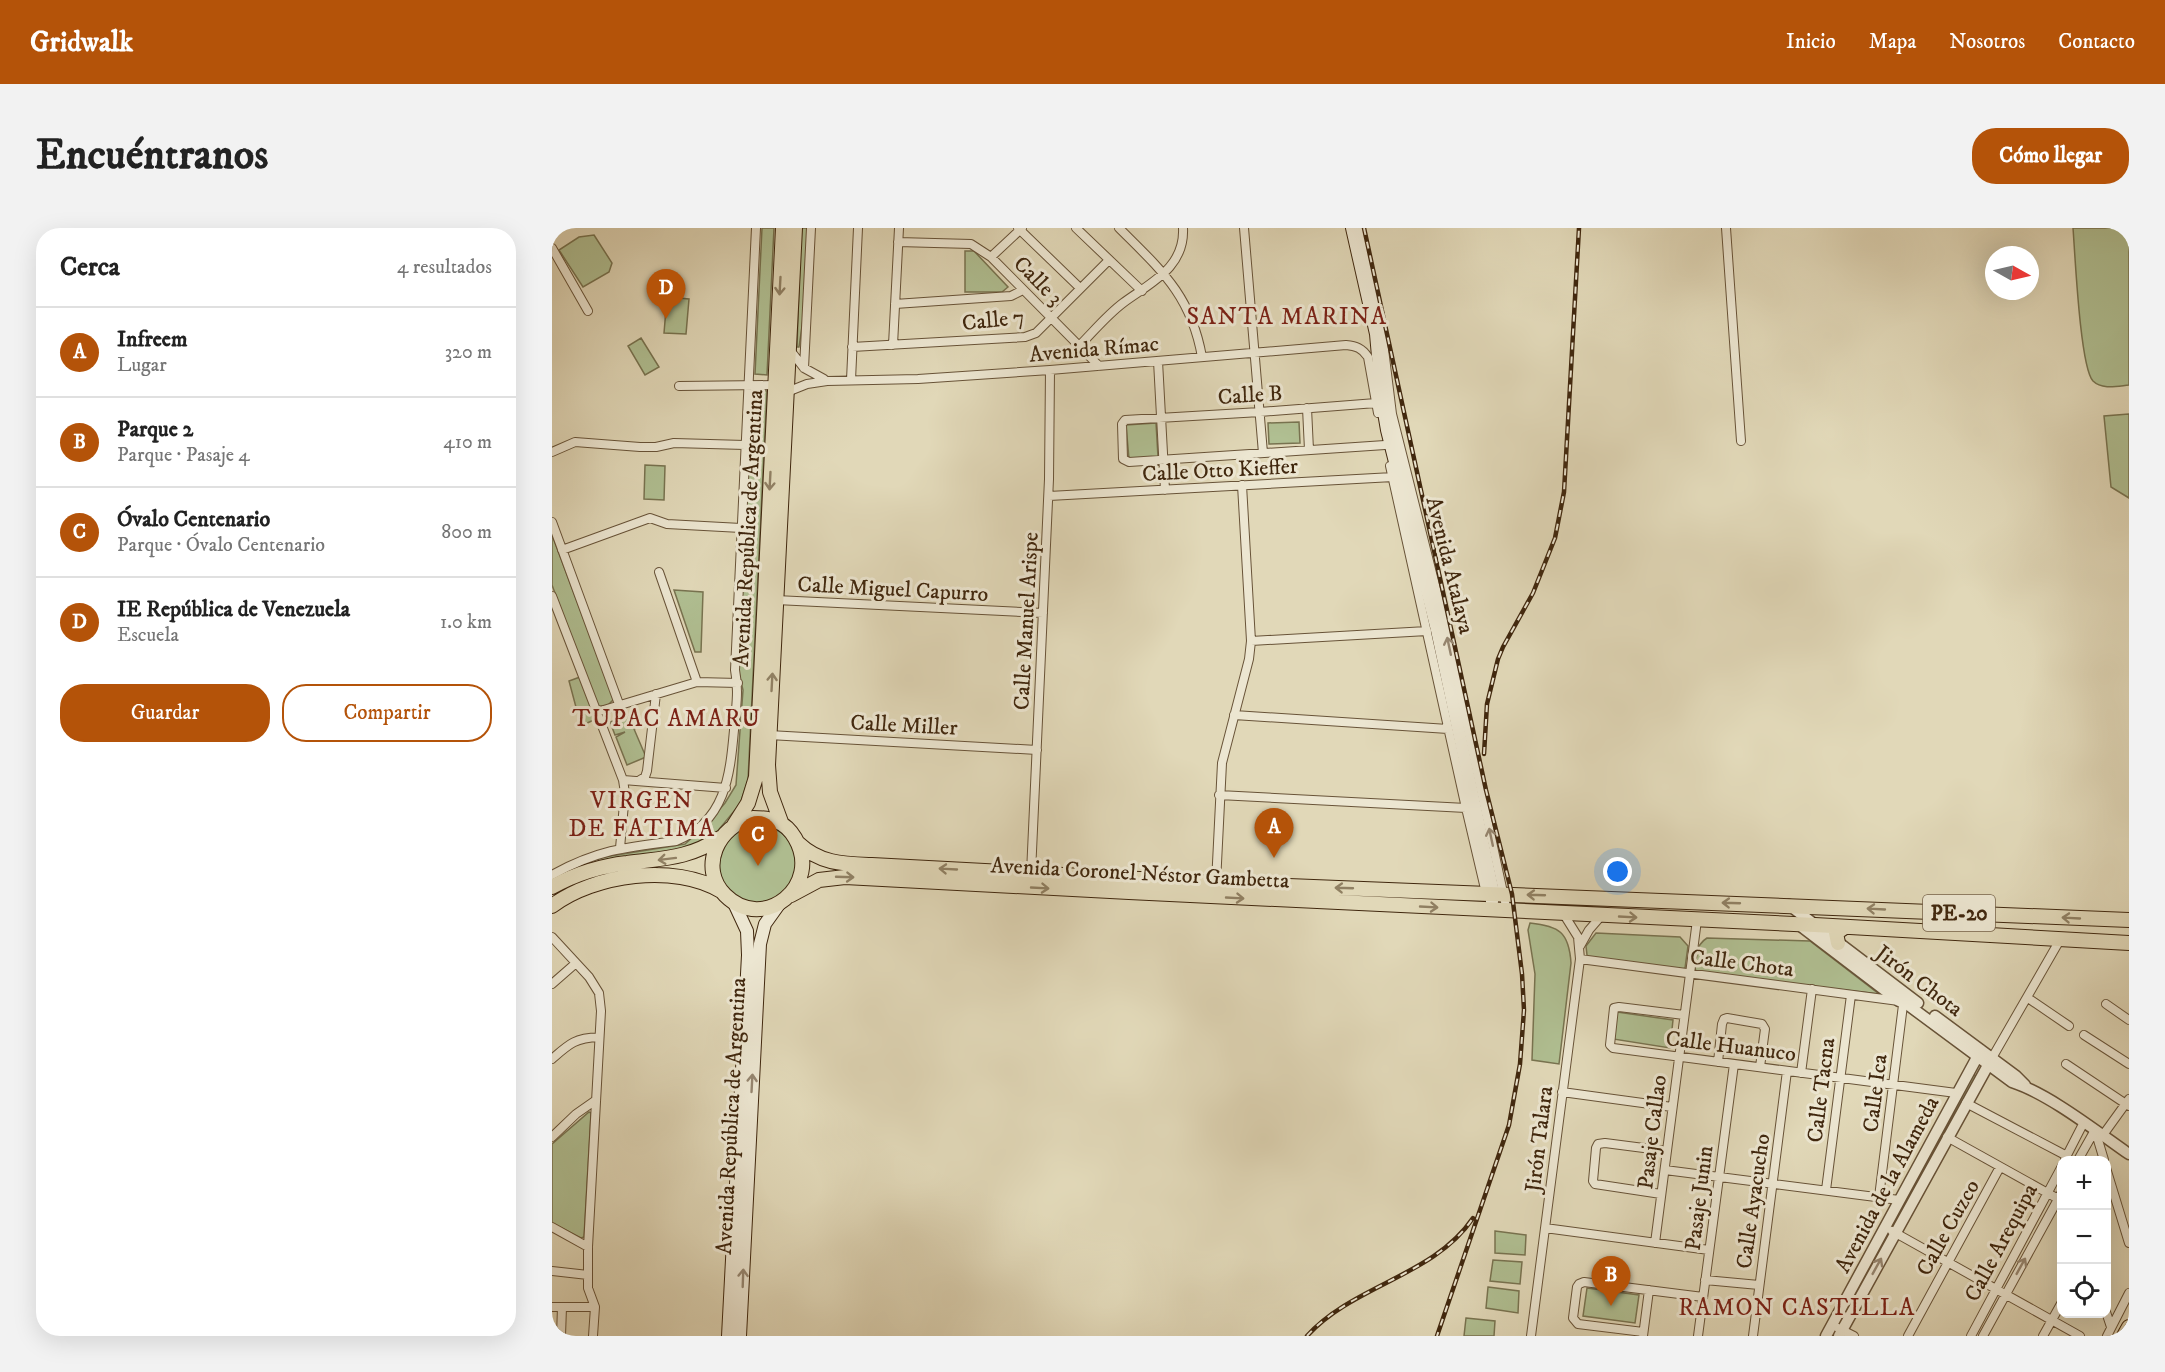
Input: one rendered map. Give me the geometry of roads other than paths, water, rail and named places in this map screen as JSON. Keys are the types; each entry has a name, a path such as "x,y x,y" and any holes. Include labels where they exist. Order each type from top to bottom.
{"main road":[{"name":"Avenida República de Argentina","path":"781,822 773,803 768,780 776,600 783,228"},
{"name":"Avenida República de Argentina","path":"734,825 748,803 756,777 781,389 790,350 795,228"},
{"name":"Avenida Atalaya","path":"1352,228 1376,334 1387,430 1437,630 1494,894 1491,910"},
{"path":"552,887 573,877 606,867 688,854 720,838 734,825 753,818 767,818 781,822 798,843 803,859 801,877 785,899 772,907 754,909 734,903 722,892 689,877 647,876 589,886 568,895 552,906"},
{"path":"720,838 712,862 713,873 722,892"},
{"name":"Avenida Coronel Néstor Gambetta","path":"798,843 812,855 834,863 1216,883 1494,894"},
{"name":"Avenida Coronel Néstor Gambetta","path":"785,899 819,880 845,877 1491,910"},
{"name":"PE-20","path":"1494,894 2129,920"},
{"name":"Avenida República de Argentina","path":"752,974 762,933 770,915 785,899"},
{"name":"Avenida República de Argentina","path":"734,903 744,921 748,936 752,974 740,1336"},
{"name":"PE-20","path":"1491,910 1798,924 2129,943"},
{"path":"1838,943 1836,933 1845,927"},
{"name":"Avenida República de Argentina","path":"728,1336 746,1107"},
{"path":"2124,1336 2129,1327"}],"street":[{"path":"552,875 594,855 620,848 684,838 704,823 717,808 726,788 731,765 738,682 735,670 756,228"},
{"path":"804,368 811,228"},
{"path":"851,380 858,228"},
{"path":"893,345 899,228"},
{"path":"1076,228 1142,291"},
{"path":"1119,228 1164,273 1180,293 1190,312 1202,357"},
{"path":"1080,345 1113,312 1164,273 1177,259 1184,228"},
{"path":"1244,228 1263,453"},
{"name":"Avenida Atalaya","path":"1359,228 1383,333 1392,414 1446,629 1494,894"},
{"path":"1726,228 1741,441"},
{"path":"991,257 1020,229 1080,288"},
{"name":"Calle 3","path":"898,242 971,244 991,257 1099,366"},
{"path":"552,248 588,311"},
{"name":"Calle 7","path":"852,347 1025,337 1036,333 1109,260"},
{"path":"895,304 1011,296 1023,290"},
{"name":"Avenida Rímac","path":"781,389 827,381 918,379 1050,370 1346,345 1356,346 1363,350"},
{"path":"790,350 804,368 827,381"},
{"name":"Avenida Atalaya","path":"1363,350 1370,367 1385,445 1466,808 1494,894 1507,911"},
{"path":"1158,361 1165,490"},
{"name":"Calle Manuel Arispe","path":"1031,873 1048,496 1050,370"},
{"path":"679,386 748,384 781,389"},
{"name":"Calle B","path":"1163,459 1129,462 1124,459 1122,424 1125,420 1376,403"},
{"path":"1306,408 1309,450"},
{"path":"552,452 575,442 640,447 656,447 674,443 745,445"},
{"path":"1163,459 1385,445"},
{"name":"Calle Otto Kieffer","path":"1048,496 1393,477"},
{"path":"1216,883 1222,763 1250,659 1251,641 1242,485"},
{"path":"562,550 650,518 667,524 741,528"},
{"path":"552,522 619,705"},
{"path":"660,572 698,682"},
{"path":"552,596 623,780 625,793 620,848"},
{"name":"Calle Miguel Capurro","path":"776,600 1043,613"},
{"path":"1251,641 1427,631"},
{"path":"597,712 698,682 738,682"},
{"path":"640,780 645,777 647,771 656,694"},
{"path":"1234,715 1448,729"},
{"name":"Calle Miller","path":"769,735 1037,750"},
{"path":"623,780 726,788"},
{"path":"1219,795 1466,808"},
{"name":"Jirón Chota","path":"1789,905 1838,943 1902,999"},
{"name":"Jirón Talara","path":"1531,1336 1580,959 1580,947 1574,929 1563,913"},
{"path":"1580,947 1589,930 1602,915"},
{"name":"Pasaje Callao","path":"1655,1243 1697,920"},
{"name":"Jirón Chota","path":"1798,924 1990,1062 2016,1076 2026,1087 2084,1122 2129,1154"},
{"path":"552,937 589,977 599,993 601,1011 588,1247 588,1288 595,1307 593,1336"},
{"path":"1990,1062 2061,938"},
{"name":"Calle Chota","path":"1580,959 1812,990 1902,999"},
{"path":"552,984 576,963"},
{"path":"1802,1073 1812,990"},
{"name":"Calle Tacna","path":"1826,1190 1851,994"},
{"path":"2028,998 2069,1026"},
{"name":"Calle Ica","path":"1879,1197 1902,999"},
{"path":"2106,1004 2129,1020"},
{"name":"Calle Huanuco","path":"1684,1015 1619,1006 1613,1011 1609,1042 1613,1048 1956,1093"},
{"path":"1718,1062 1722,1024 1727,1018 1762,1024 1765,1029 1760,1067"},
{"path":"2084,1035 2129,1064"},
{"path":"552,1059 576,1040 599,1037"},
{"name":"Avenida de la Alameda","path":"1890,1230 1899,1200 1979,1054"},
{"name":"Avenida de la Alameda","path":"1826,1336 1838,1330 1890,1230 1990,1062"},
{"name":"Pasaje Junin","path":"1698,1336 1734,1064"},
{"path":"2066,1064 2128,1103 2099,1132 2082,1156"},
{"name":"Calle Ayacucho","path":"1753,1336 1787,1071"},
{"path":"1562,1092 1672,1107"},
{"path":"552,1137 576,1114 596,1100"},
{"path":"1966,1103 2061,1156"},
{"path":"2066,1156 2084,1122"},
{"path":"2099,1132 2103,1156"},
{"path":"1947,1137 2057,1196"},
{"path":"1661,1194 1595,1184 1593,1181 1596,1148 1598,1144 1605,1143 1667,1151"},
{"name":"Calle Cuzco","path":"1908,1336 2000,1167"},
{"path":"1665,1170 1899,1200"},
{"name":"Calle Arequipa","path":"1971,1336 2057,1173"},
{"path":"2111,1184 2129,1243"},
{"name":"Calle Arequipa","path":"1983,1336 2057,1202"},
{"path":"552,1227 588,1247"},
{"path":"1545,1228 1710,1250"},
{"path":"1890,1230 2080,1336"},
{"path":"552,1271 588,1275"},
{"path":"1706,1280 1759,1285"},
{"path":"1648,1290 1643,1334 1578,1324 1573,1318 1577,1287 1584,1282 1648,1290 1703,1297"},
{"path":"2107,1336 2129,1293"},
{"path":"552,1307 595,1307"},
{"path":"561,1336 562,1307"},
{"path":"2043,1336 2057,1309"},
{"path":"2108,1318 2111,1327"},
{"path":"1838,1330 1854,1336"}],"railway":[{"path":"1364,228 1486,790 1512,894 1522,974 1524,1010 1520,1064 1509,1125 1437,1336"},
{"path":"1484,754 1487,704 1498,659 1533,593 1555,538 1564,492 1579,228"},
{"path":"1307,1336 1347,1304 1437,1254 1457,1238 1473,1218"}],"place":[{"name":"IE República de Venezuela","path":"666,319"},
{"name":"Infreem","path":"1274,858"},
{"name":"Óvalo Centenario","path":"758,866"},
{"name":"Parque 2","path":"1611,1306"}],"district":[{"name":"SANTA MARINA","path":"1287,316"},
{"name":"TUPAC AMARU","path":"667,718"},
{"name":"VIRGEN DE FATIMA","path":"642,814"},
{"name":"RAMON CASTILLA","path":"1797,1307"}]}
